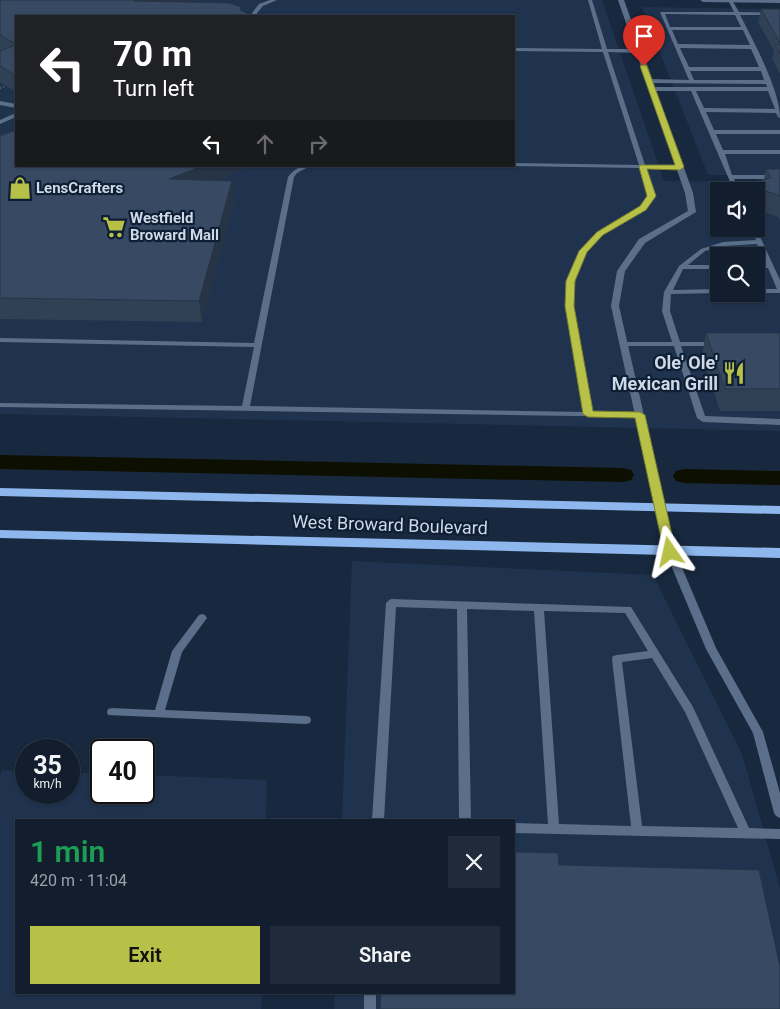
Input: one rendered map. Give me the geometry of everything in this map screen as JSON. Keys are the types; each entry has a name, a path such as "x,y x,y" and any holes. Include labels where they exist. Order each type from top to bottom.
{"main road":[{"name":"West Broward Boulevard","path":"0,492 780,510"},
{"name":"West Broward Boulevard","path":"0,534 670,552 780,553"}],"street":[{"path":"621,0 689,193 692,212 642,241 621,271 615,306 670,552"},
{"path":"703,0 780,1"}],"lane":[{"path":"255,15 256,8 275,0"},
{"path":"588,414 570,306 570,281 583,251 600,233 643,208 652,196 604,50 590,0"},
{"path":"702,110 779,114 754,46 730,0"},
{"path":"692,81 662,13 780,14"},
{"path":"669,28 745,29"},
{"path":"676,46 754,46"},
{"path":"515,50 638,51"},
{"path":"686,68 763,69"},
{"path":"650,85 692,81 768,82"},
{"path":"650,85 693,89 771,89"},
{"path":"693,89 732,182"},
{"path":"0,103 15,106"},
{"path":"0,122 15,115"},
{"path":"712,132 780,132"},
{"path":"721,152 780,152"},
{"path":"515,165 680,167"},
{"path":"245,408 291,177 295,172 305,167"},
{"path":"730,177 780,177"},
{"path":"758,237 780,289 765,290"},
{"path":"760,242 723,244 703,250 681,267 668,292 666,311 703,419 780,422"},
{"path":"765,266 770,266"},
{"path":"681,267 710,267"},
{"path":"668,292 710,291"},
{"path":"0,340 258,345"},
{"path":"624,344 724,344"},
{"path":"0,405 640,415"},
{"path":"670,552 711,649 758,732 780,813"},
{"path":"378,819 391,603 628,610 689,710 746,833"},
{"path":"462,605 465,819"},
{"path":"539,608 554,829"},
{"path":"160,714 177,650 202,618"},
{"path":"637,831 617,659 654,654"},
{"path":"112,712 306,720"},
{"path":"515,828 780,834"},
{"path":"370,994 370,1009"}],"path":[{"path":"0,88 15,82"}],"shaded area":[{"path":"0,0 602,0 664,181 780,182 780,431 0,414"},
{"path":"642,7 780,9 780,175 708,175"},
{"path":"352,561 653,575 742,754 780,888 780,1009 334,1009 335,994 515,994 515,819 342,819"},
{"path":"2,770 15,771 15,804 80,804 80,773 90,773 90,804 155,804 155,775 267,780 266,819 15,819 15,994 262,994 261,1009 0,1009 0,777"}],"building":[{"path":"0,0 139,0 134,1 230,3 241,7 240,10 251,15 15,15 15,43 0,35"},
{"path":"761,9 780,9 780,43"},
{"path":"15,45 15,75 0,66 0,51"},
{"path":"775,45 780,45 780,54"},
{"name":"Westfield Broward Mall","path":"15,130 15,167 199,167 169,179 232,181 199,301 0,298 0,136"},
{"path":"766,169 780,169 780,196 765,191 765,182 754,182 771,178"},
{"path":"706,333 780,333 780,389 725,389"},
{"path":"515,852 558,853 559,865 759,870 780,967 780,1009 380,1009 381,994 515,994"}],"waterway":[{"path":"0,462 623,475"},
{"path":"684,476 780,478"}],"place":[{"name":"LensCrafters","path":"20,188"},
{"name":"Westfield Broward Mall","path":"114,227"},
{"name":"Ole' Ole' Mexican Grill","path":"734,373"}],"route":[{"path":"644,66 680,167 643,167 652,196 643,208 600,233 583,251 570,281 570,306 588,414 640,415 670,552"}]}
